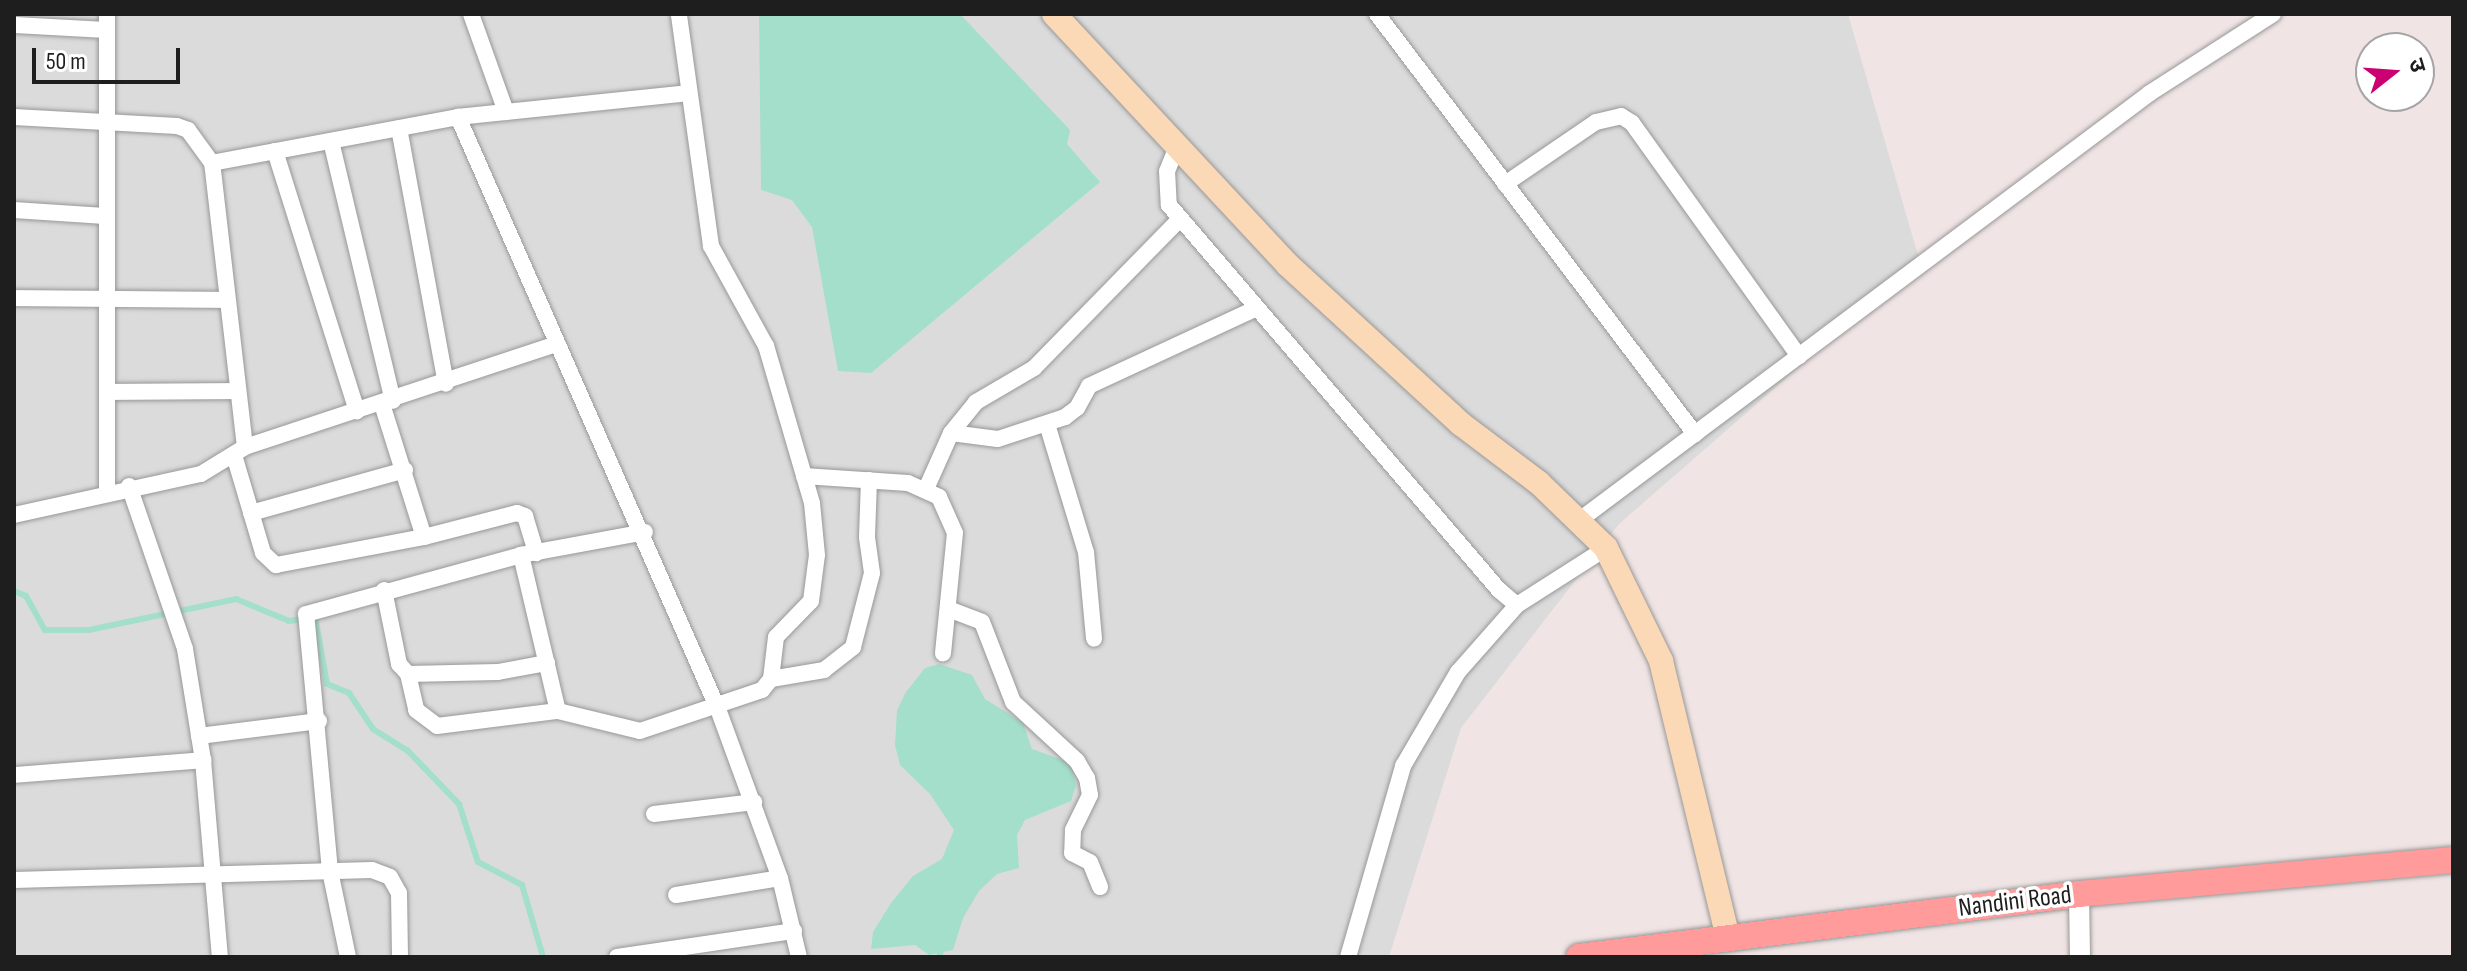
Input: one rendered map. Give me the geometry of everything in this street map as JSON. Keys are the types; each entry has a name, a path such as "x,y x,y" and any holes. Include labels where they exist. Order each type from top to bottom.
{"main road":[{"path":"1064,19 1288,265 1461,424 1581,519 1606,548 1661,661 1728,939"},
{"name":"Nandini Road","path":"1579,957 2079,894 2453,860"}],"street":[{"path":"471,14 506,112"},
{"path":"384,590 399,664 408,674 416,710 437,726 558,711 628,732 718,709 762,690 771,679 776,637 811,601 815,583 816,529 766,346 711,246 679,14"},
{"path":"1377,14 1695,434"},
{"path":"1581,519 2150,93 2273,14"},
{"path":"14,25 107,22 104,299 107,491"},
{"path":"212,163 458,117 689,93"},
{"path":"1505,184 1596,122 1621,116 1632,123 1799,356"},
{"path":"14,117 105,120 177,126 188,130 212,163 240,451 251,513 263,553 276,565 424,537 517,513 525,516 528,554 558,711"},
{"path":"458,117 556,344 645,532 718,709 780,878 799,957"},
{"path":"399,128 446,384"},
{"path":"331,141 387,402 424,537"},
{"path":"1178,144 1165,189 1180,219 1255,309 1517,605"},
{"path":"275,151 357,411"},
{"path":"14,210 105,216"},
{"path":"926,489 951,433 989,390 1034,368 1180,219"},
{"path":"14,298 227,300"},
{"path":"951,433 998,439 1047,424 1077,408 1089,386 1255,309"},
{"path":"14,515 129,486 201,474 240,451 446,384 556,344"},
{"path":"107,392 236,391"},
{"path":"1047,424 1086,552 1094,639"},
{"path":"251,513 405,470"},
{"path":"804,476 869,480 926,489 939,497 955,533 951,610 943,653"},
{"path":"771,679 824,670 853,647 872,573 867,537 869,480"},
{"path":"129,486 175,608 203,760 220,957"},
{"path":"348,957 330,871 319,721 307,618 384,590 528,554 645,532"},
{"path":"1348,957 1403,766 1458,672 1517,605 1606,548"},
{"path":"951,610 982,622 1013,702 1077,761 1087,778 1090,795 1073,830 1072,853 1090,862 1100,887"},
{"path":"408,674 498,672 547,663"},
{"path":"199,736 319,721"},
{"path":"14,775 203,760"},
{"path":"654,814 754,802"},
{"path":"14,880 372,870 395,883 400,957"},
{"path":"676,895 780,878"},
{"path":"2079,894 2080,957"},
{"path":"617,957 794,931"}],"shaded area":[{"path":"14,14 1848,14 1920,262 1619,524 1461,728 1389,957 14,957"},
{"path":"759,14 960,14 1070,130 1067,144 1100,182 871,373 838,371 812,227 792,200 761,190"},
{"path":"939,664 972,675 985,699 1023,723 1032,749 1071,763 1076,785 1071,801 1025,820 1017,835 1019,868 997,874 979,891 963,918 953,950 929,955 915,945 871,949 873,932 891,903 913,876 942,859 954,830 930,794 900,765 895,745 897,710 906,692 925,668"}],"waterway":[{"path":"14,591 26,596 45,630 89,630 236,599 289,621 315,617 327,684 349,693 373,729 408,751 459,804 478,862 522,885 543,957"},
{"path":"939,957 941,951"}]}
